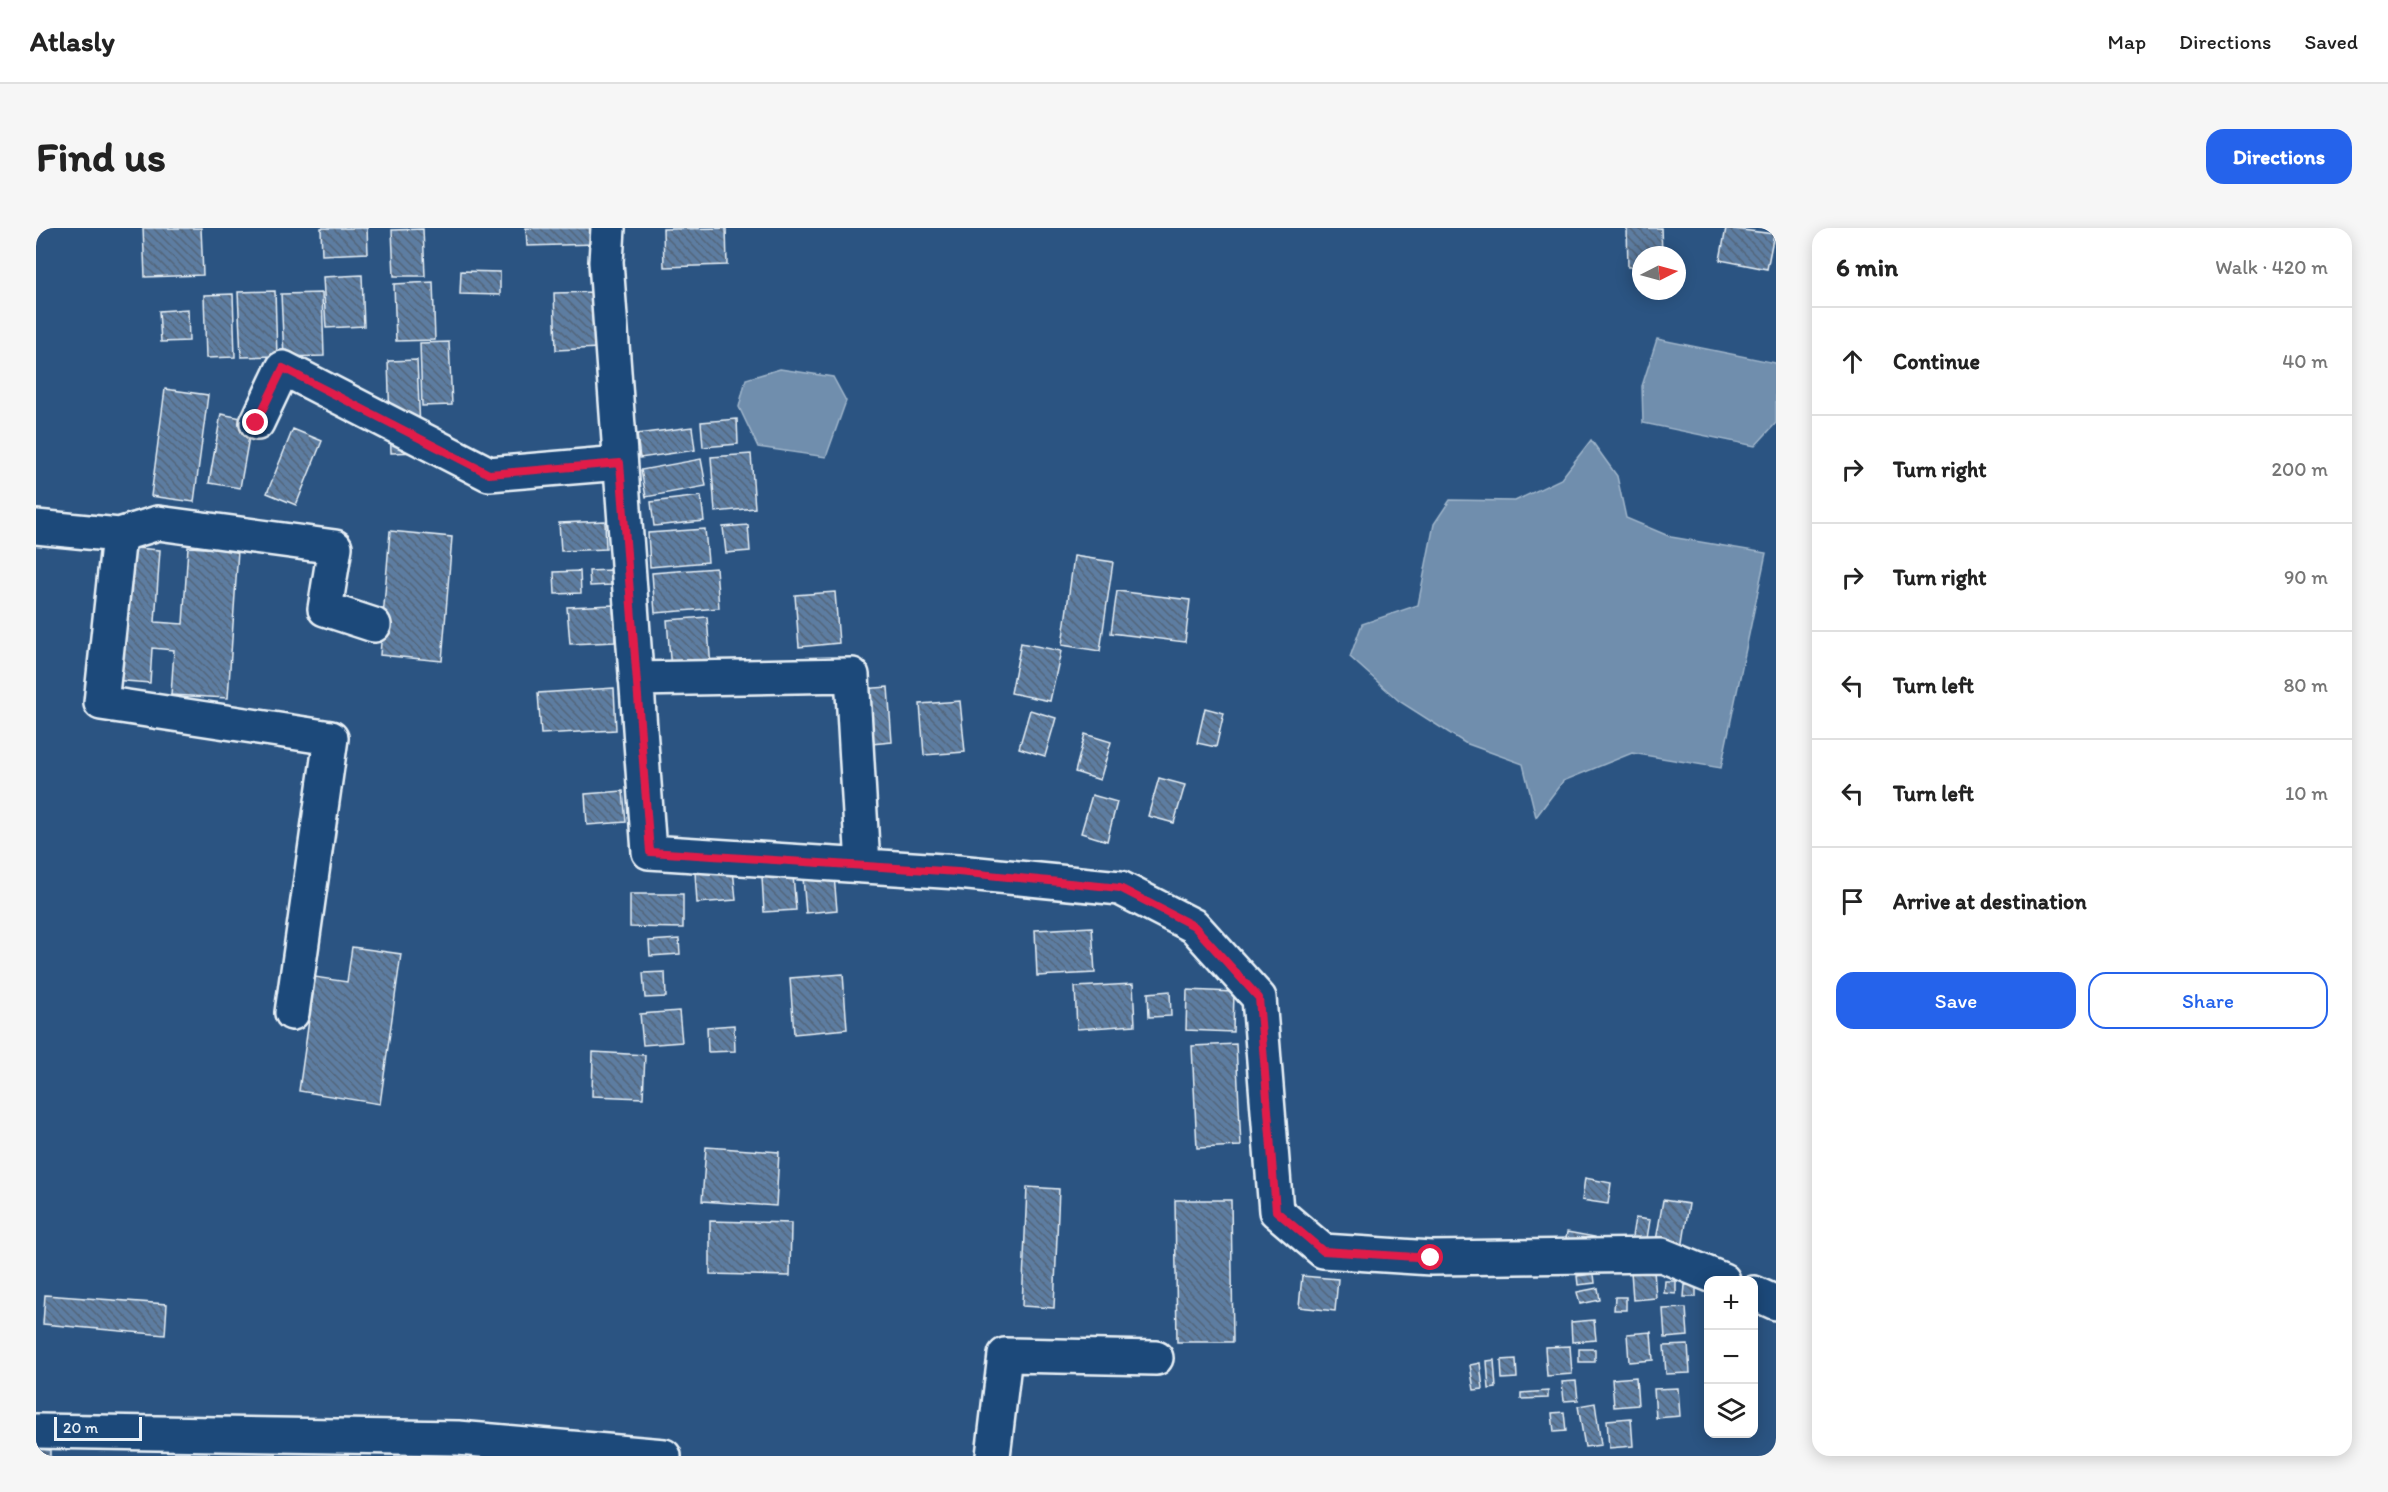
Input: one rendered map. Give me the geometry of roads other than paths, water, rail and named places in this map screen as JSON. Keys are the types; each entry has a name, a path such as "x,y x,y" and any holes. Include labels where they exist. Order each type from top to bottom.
{"street":[{"path":"608,228 606,262 650,852 863,866 1120,888 1194,926 1259,998 1276,1211 1323,1251 1431,1258 1662,1255 1711,1276"},
{"path":"256,423 283,368 489,474 620,463"},
{"path":"36,527 119,535 158,523 335,547 325,609 374,625"},
{"path":"119,535 101,703 331,738 291,1013"},
{"path":"636,680 852,675 863,866"},
{"path":"1758,1295 1776,1303"},
{"path":"993,1456 1005,1355 1156,1358"},
{"path":"36,1431 458,1438 664,1456"}],"water":[{"path":"1657,339 1776,363 1776,423 1755,446 1643,423 1642,386"},
{"path":"780,369 833,377 846,401 826,457 758,447 739,407 746,379"},
{"path":"1591,440 1617,476 1626,518 1671,537 1766,553 1721,768 1632,753 1563,781 1536,817 1523,764 1465,743 1399,701 1350,657 1362,624 1418,605 1434,524 1450,500 1515,501 1561,479"}]}
